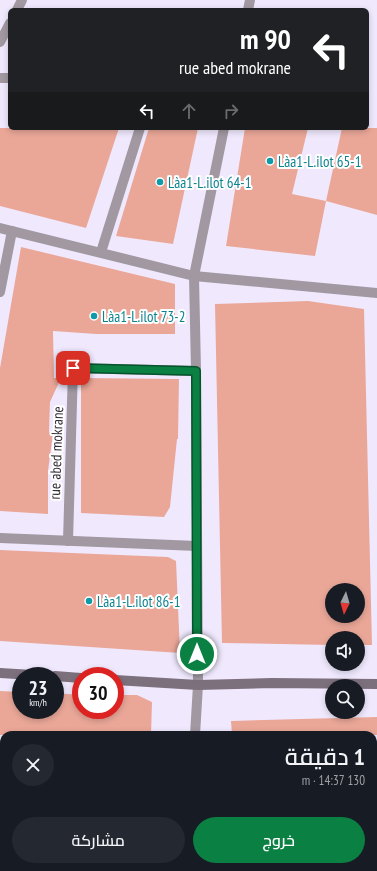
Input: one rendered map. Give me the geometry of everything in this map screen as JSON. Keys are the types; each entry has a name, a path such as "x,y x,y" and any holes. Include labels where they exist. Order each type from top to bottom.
{"street":[{"path":"0,42 8,27"},
{"path":"100,252 139,130"},
{"path":"195,731 198,685 194,276 224,130"},
{"path":"0,228 194,276 377,293"},
{"path":"0,292 12,231"},
{"name":"rue abed mokrane","path":"68,541 73,368 196,371"},
{"path":"0,538 197,546"},
{"path":"0,673 12,674"},
{"path":"124,681 198,685 272,683 377,684"}],"building":[{"path":"0,128 8,128 8,130 118,130 86,228 0,206"},
{"path":"369,128 377,128 377,215 326,201 342,130 369,130"},
{"name":"Làa1-L.ilot 64-1","path":"148,130 198,130 173,244 116,236"},
{"name":"Làa1-L.ilot 65-1","path":"245,130 308,130 292,194 326,201 315,256 226,246"},
{"path":"21,247 175,284 175,334 96,334 53,331 54,378 61,378 50,402 49,432 53,433 48,471 48,514 0,511 0,368"},
{"path":"308,301 364,309 372,645 365,645 365,631 325,631 325,645 222,643 215,304"},
{"path":"81,378 179,379 178,439 170,507 164,517 81,513"},
{"name":"Làa1-L.ilot 86-1","path":"0,550 168,557 176,561 180,653 0,641"},
{"path":"0,691 12,692 12,719 64,719 64,694 72,694 72,719 124,719 124,695 137,695 152,702 151,731 0,731"},
{"path":"365,717 377,717 377,731 232,731 231,721 365,719"}],"place":[{"name":"Làa1-L.ilot 65-1","path":"270,161"},
{"name":"Làa1-L.ilot 64-1","path":"160,182"},
{"name":"Làa1-L.ilot 73-2","path":"94,316"},
{"name":"Làa1-L.ilot 86-1","path":"89,601"}],"route":[{"path":"73,368 196,371 197,654"}]}
